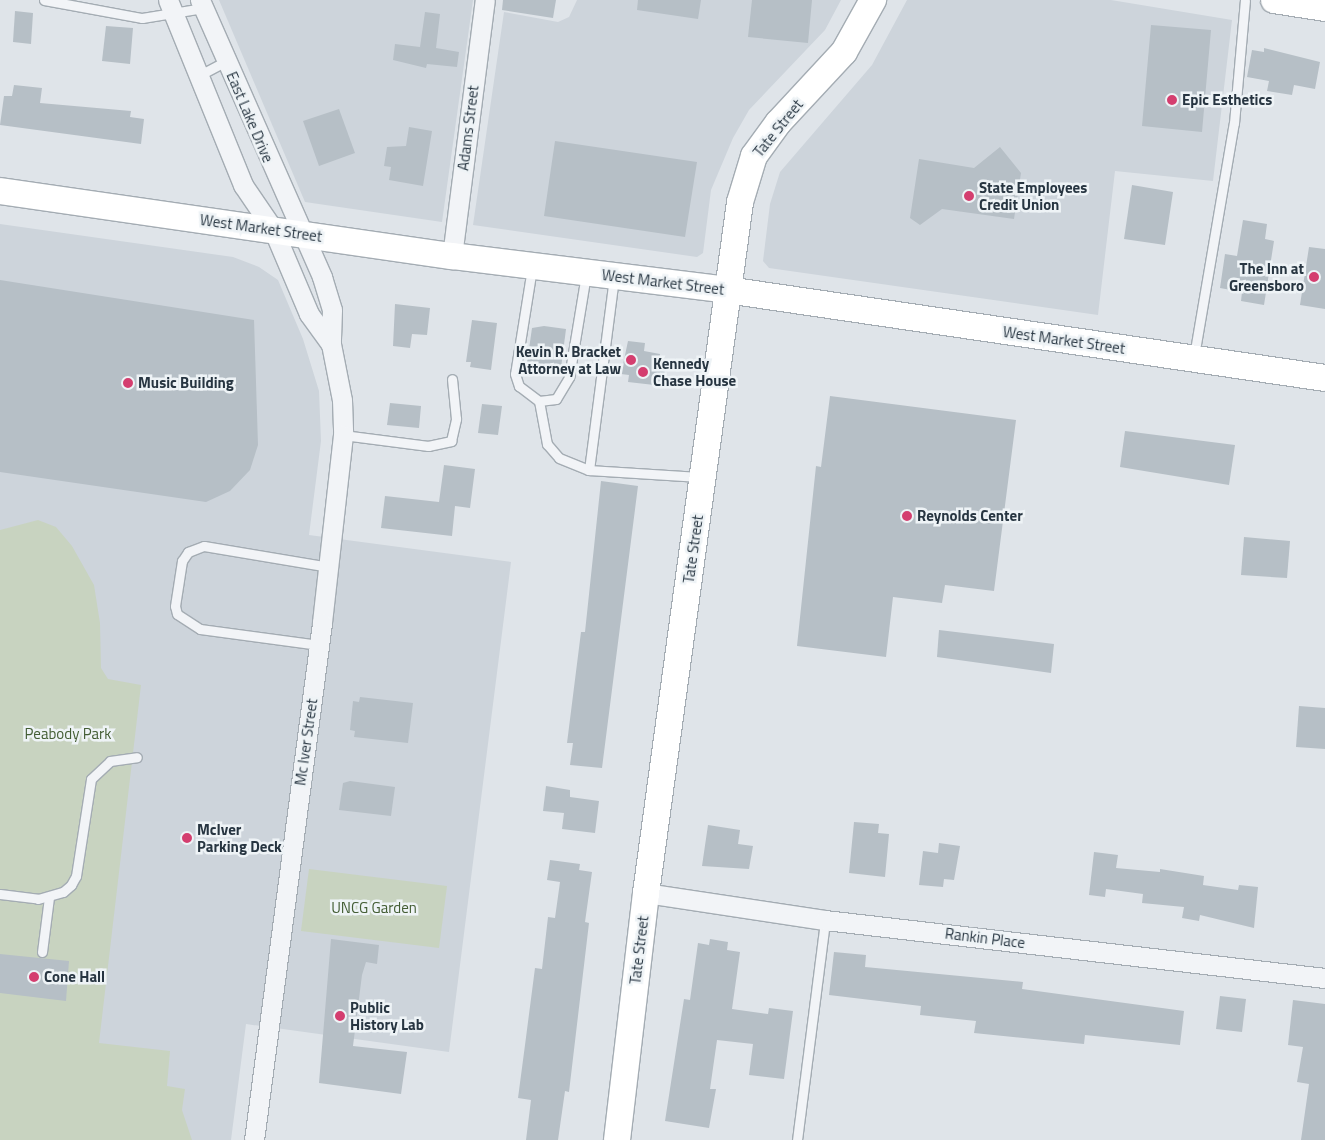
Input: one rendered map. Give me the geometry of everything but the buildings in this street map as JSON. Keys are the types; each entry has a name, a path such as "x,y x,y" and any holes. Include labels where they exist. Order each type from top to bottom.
{"main road":[{"name":"Tate Street","path":"617,1140 646,893 740,202 754,156 778,124 844,52 873,0"},
{"path":"1274,0 1325,8"},
{"name":"West Market Street","path":"0,191 452,256 727,290 1325,378"}],"street":[{"name":"Adams Street","path":"452,256 485,0"},
{"name":"East Lake Drive","path":"201,4 303,234"},
{"path":"170,6 244,185 273,229"},
{"name":"Mc Iver Street","path":"273,229 309,314 332,344"},
{"name":"Mc Iver Street","path":"254,1140 329,567 344,435 339,371 332,344 332,310 303,234"},
{"name":"Rankin Place","path":"646,893 825,920 1325,978"}],"lane":[{"path":"44,0 142,18 170,6 201,4"},
{"path":"1194,359 1234,123 1245,0"},
{"path":"198,76 226,61"},
{"path":"533,266 514,374 519,386 539,401 547,444 559,458 589,470 702,477"},
{"path":"539,401 556,399 569,377 586,272"},
{"path":"589,470 614,276"},
{"path":"344,435 428,446 451,441 456,418 452,379"},
{"path":"319,645 200,629 177,614 175,606 182,560 188,552 204,546 329,567"},
{"path":"0,894 50,897 63,892 76,876 92,779 110,761 137,757"},
{"path":"42,952 50,897"},
{"path":"797,1140 825,920"}],"shaded area":[{"path":"219,0 473,0 442,222 305,202"},
{"path":"577,0 841,0 825,30 749,110 733,138 711,190 703,253 697,257 473,225 504,12 558,22 569,17"},
{"path":"907,0 1111,0 1232,20 1213,181 1115,171 1098,315 769,268 763,261 770,204 780,172 872,65"},
{"path":"0,224 233,257 259,267 278,280 303,339 319,391 321,441 309,535 511,562 449,1052 246,1024 231,1140 0,1140"}],"green space":[{"name":"Peabody Park","path":"38,520 56,527 72,546 94,585 100,623 101,668 108,679 141,685 99,1043 170,1051 167,1086 185,1089 182,1110 192,1140 0,1140 0,530"},
{"name":"UNCG Garden","path":"309,869 447,886 439,948 301,931"}],"place":[{"name":"Epic Esthetics","path":"1172,100"},
{"name":"State Employees Credit Union","path":"969,196"},
{"name":"The Inn at Greensboro","path":"1314,277"},
{"name":"Kevin R. Bracket Attorney at Law","path":"631,360"},
{"name":"Kennedy Chase House","path":"643,372"},
{"name":"Music Building","path":"128,383"},
{"name":"Reynolds Center","path":"907,516"},
{"name":"McIver Parking Deck","path":"187,838"},
{"name":"Cone Hall","path":"34,977"},
{"name":"Public History Lab","path":"340,1016"}]}
